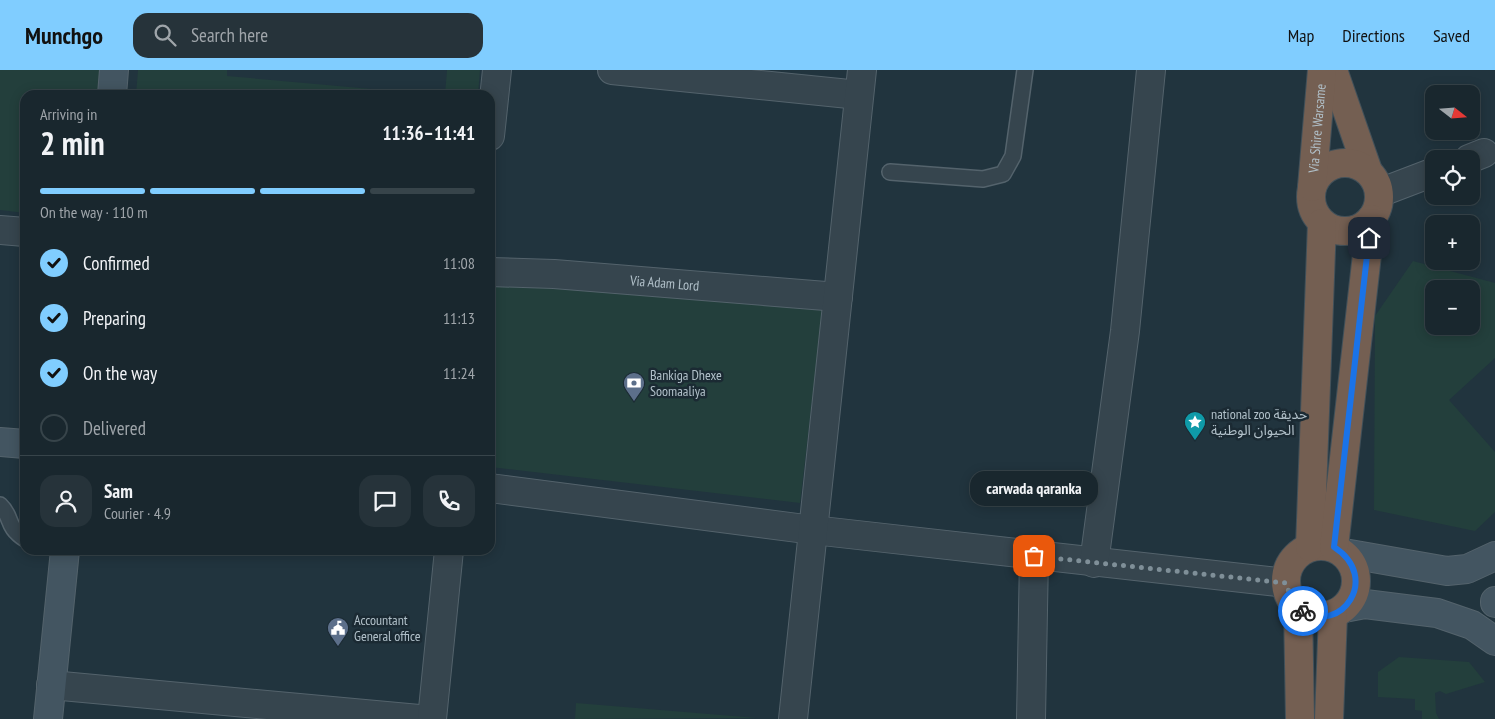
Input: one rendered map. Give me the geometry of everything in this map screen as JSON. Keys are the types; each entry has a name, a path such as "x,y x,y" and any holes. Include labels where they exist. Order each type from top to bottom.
{"highway":[{"name":"Via Shire Warsame","path":"1312,187 1322,70"},
{"name":"Via Shire Warsame","path":"1333,70 1373,182"},
{"path":"1329,549 1371,219 1379,203 1373,182 1347,162 1336,164 1321,172 1312,187 1312,206 1322,223 1332,229 1342,231 1363,226 1371,219"},
{"path":"1322,223 1329,549"},
{"path":"1329,719 1339,611 1355,591 1357,580 1351,561 1329,549 1300,552 1292,560 1287,571 1286,583 1292,601 1298,608 1315,616 1339,611"},
{"path":"1298,608 1300,719"}],"main road":[{"path":"112,90 114,70"},
{"path":"0,442 20,444"},
{"path":"1329,549 1447,571 1467,570 1495,556"},
{"path":"48,719 62,555"},
{"path":"1339,611 1365,604 1438,613 1472,625 1495,641"}],"street":[{"path":"495,90 497,70"},
{"path":"612,70 860,83 793,719"},
{"path":"1094,562 1125,331 1151,70"},
{"path":"1373,182 1425,173"},
{"path":"0,230 20,232"},
{"name":"Via Adam Lord","path":"495,272 554,274 838,297"},
{"path":"495,489 813,530 1286,583"},
{"path":"432,719 448,555"},
{"path":"1031,719 1034,556"},
{"path":"51,685 419,719"}],"lane":[{"path":"890,172 983,179 1003,174 1013,156 1025,70"},
{"path":"0,505 4,509 12,531 20,536"}],"green space":[{"path":"0,70 102,70 100,90 20,90 20,212 0,210"},
{"path":"138,70 227,70 227,76 371,89 371,90 136,90"},
{"path":"447,70 480,70 478,90 445,90"},
{"path":"1413,261 1425,264 1425,270 1447,270 1495,283 1495,358 1449,400 1495,452 1495,512 1475,531 1374,510 1375,316"},
{"path":"495,281 823,308 800,503 495,468"},
{"path":"1399,657 1469,662 1485,682 1446,694 1440,691 1435,693 1436,713 1439,719 1422,719 1422,711 1415,710 1415,699 1378,697 1378,672"},
{"path":"576,703 757,718 575,719"}],"way so far":[{"path":"1034,556 1286,583 1287,592 1292,601 1303,611"}],"place":[{"name":"Bankiga Dhexe Soomaaliya","path":"634,402"},
{"name":"national zoo حديقة الحيوان الوطنية","path":"1195,441"},
{"name":"carwada qaranka","path":"1034,556"},
{"name":"Accountant General office","path":"338,647"}],"route":[{"path":"1303,611 1315,616 1334,614 1344,608 1350,600 1355,591 1357,580 1351,561 1344,553 1334,547 1369,238"}]}
